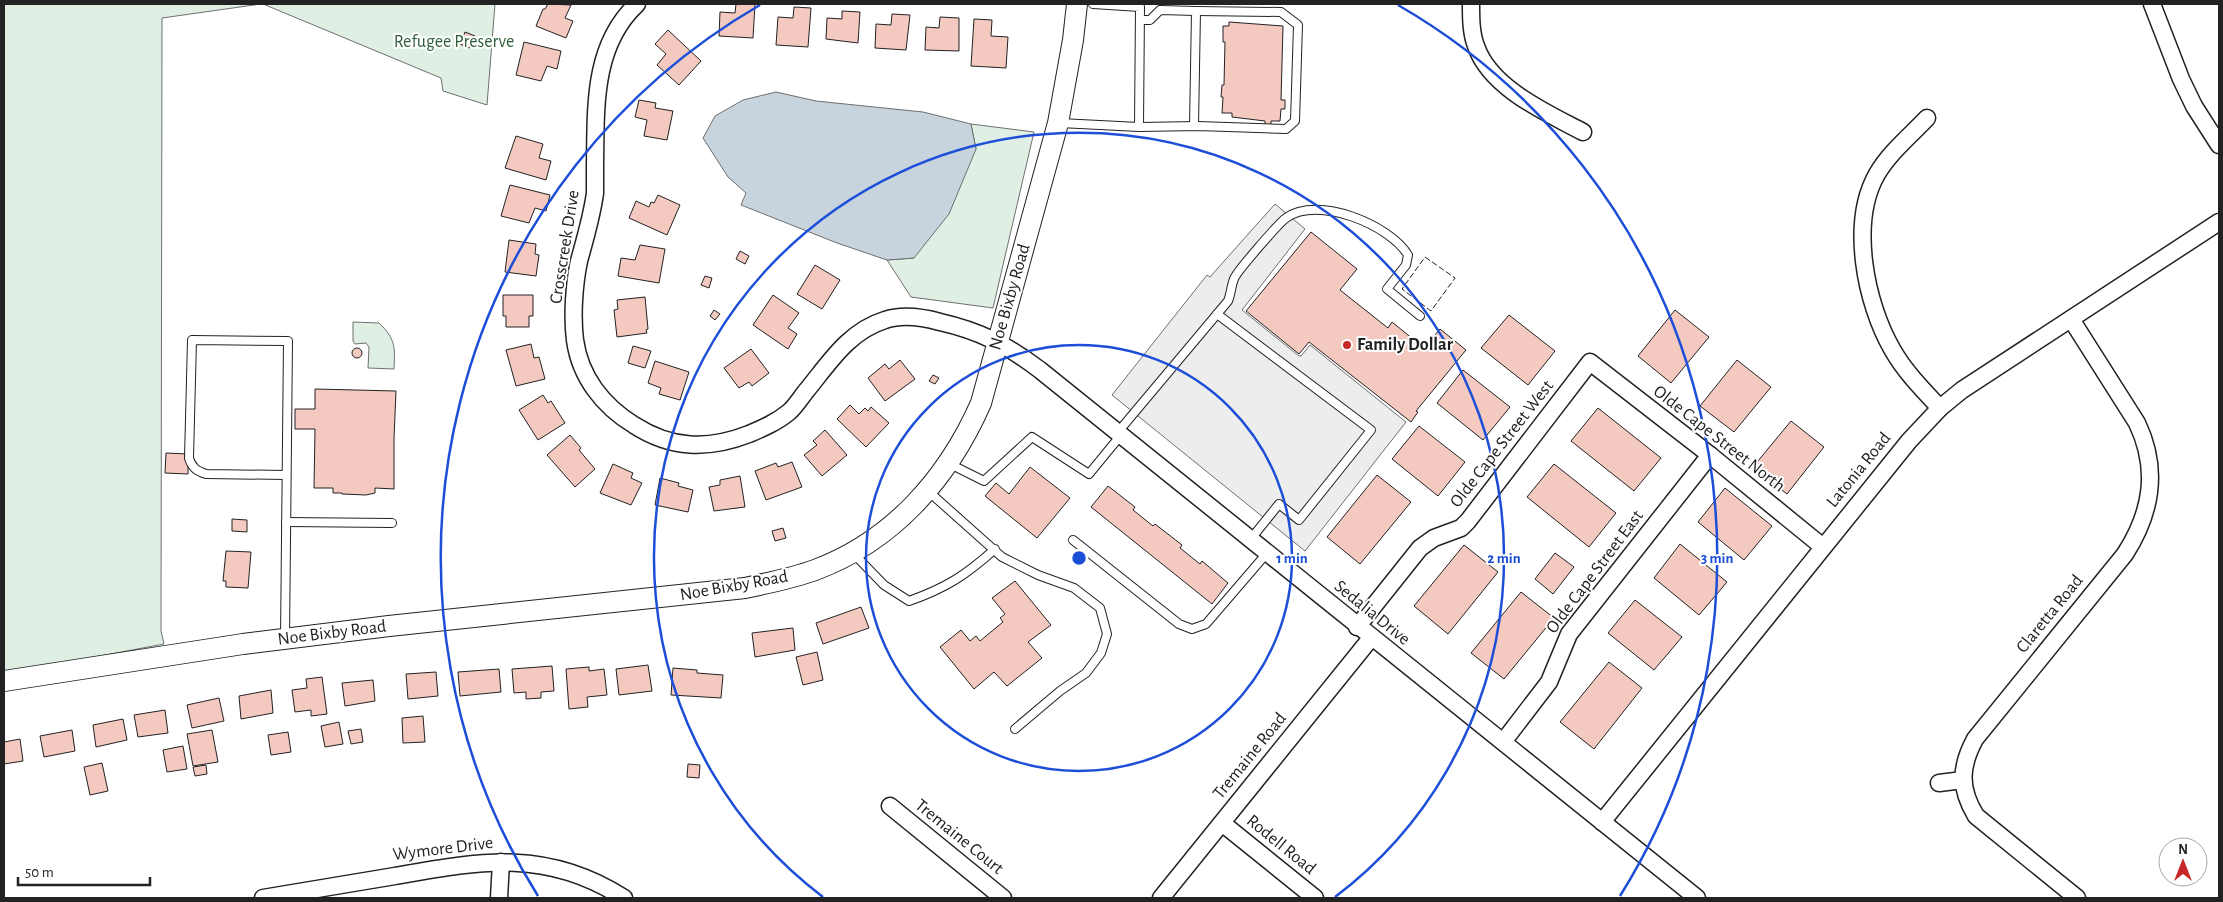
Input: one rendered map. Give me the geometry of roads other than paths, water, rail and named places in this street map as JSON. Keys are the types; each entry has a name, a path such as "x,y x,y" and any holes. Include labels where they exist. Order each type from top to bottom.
{"street":[{"name":"Crosscreek Drive","path":"636,4 626,14 614,33 600,71 596,121 595,193 589,226 578,264 576,288 575,341 590,385 607,406 649,435 671,442 693,445 725,443 770,425 791,411 836,353 853,336 885,320 905,316 923,318 967,328 998,342"},
{"name":"Noe Bixby Road","path":"4,681 286,638 745,588 809,572 853,552 909,512 928,491 966,434 980,403 1058,123 1073,40 1077,4"},
{"path":"1471,4 1471,22 1476,47 1490,68 1508,89 1583,132"},
{"path":"2152,4 2181,79 2194,106 2219,145"},
{"path":"1928,118 1889,157 1876,176 1863,222 1862,253 1877,319 1892,350 1911,377 1940,408"},
{"name":"Latonia Road","path":"1602,822 1909,441 1940,408 1962,390 2219,222"},
{"name":"Claretta Road","path":"2071,319 2137,423 2145,440 2149,457 2149,499 2139,531 2125,554 1975,739 1964,764 1963,780 1969,804 1976,816 2077,898"},
{"name":"Sedalia Drive","path":"998,342 1040,370 1370,638 1697,898"},
{"name":"Olde Cape Street North","path":"1590,362 1710,455 1823,547"},
{"name":"Olde Cape Street West","path":"1357,627 1420,548 1434,538 1461,528 1468,521 1590,362"},
{"name":"Olde Cape Street East","path":"1503,742 1549,682 1569,634 1710,455"},
{"name":"Tremaine Road","path":"1161,898 1370,638"},
{"path":"1939,783 1963,780"},
{"name":"Tremaine Court","path":"890,806 1003,898"},
{"name":"Rodell Road","path":"1222,823 1315,898"},
{"path":"499,898 501,862"},
{"name":"Wymore Drive","path":"263,898 463,864 501,862 538,864 559,869 580,876 624,898"}],"lane":[{"path":"1093,4 1140,7 1139,127"},
{"path":"1058,123 1139,127 1194,126 1286,130 1295,121 1298,25 1281,12 1160,10 1150,20 1140,20"},
{"path":"1194,126 1196,11"},
{"path":"948,463 984,481 1032,437 1089,474 1228,301 1234,277 1286,218 1300,212 1321,211 1363,220 1402,244 1408,255 1406,266 1387,289 1420,316"},
{"path":"1217,314 1370,430 1298,520 1279,504 1250,540"},
{"path":"286,475 206,474 196,470 191,465 189,458 192,340 288,341 286,638"},
{"path":"928,491 1002,556 1038,575 1074,588 1100,608 1107,634 1101,653 1086,673 1015,729"},
{"path":"286,522 392,523"},
{"path":"1073,540 1179,624 1192,629 1206,624 1267,553"},
{"path":"853,552 884,585 909,601 931,593 968,573 995,550"}],"place":[{"name":"Family Dollar","path":"1347,345"}],"park label":[{"name":"Refugee Preserve","path":"454,42"}]}
